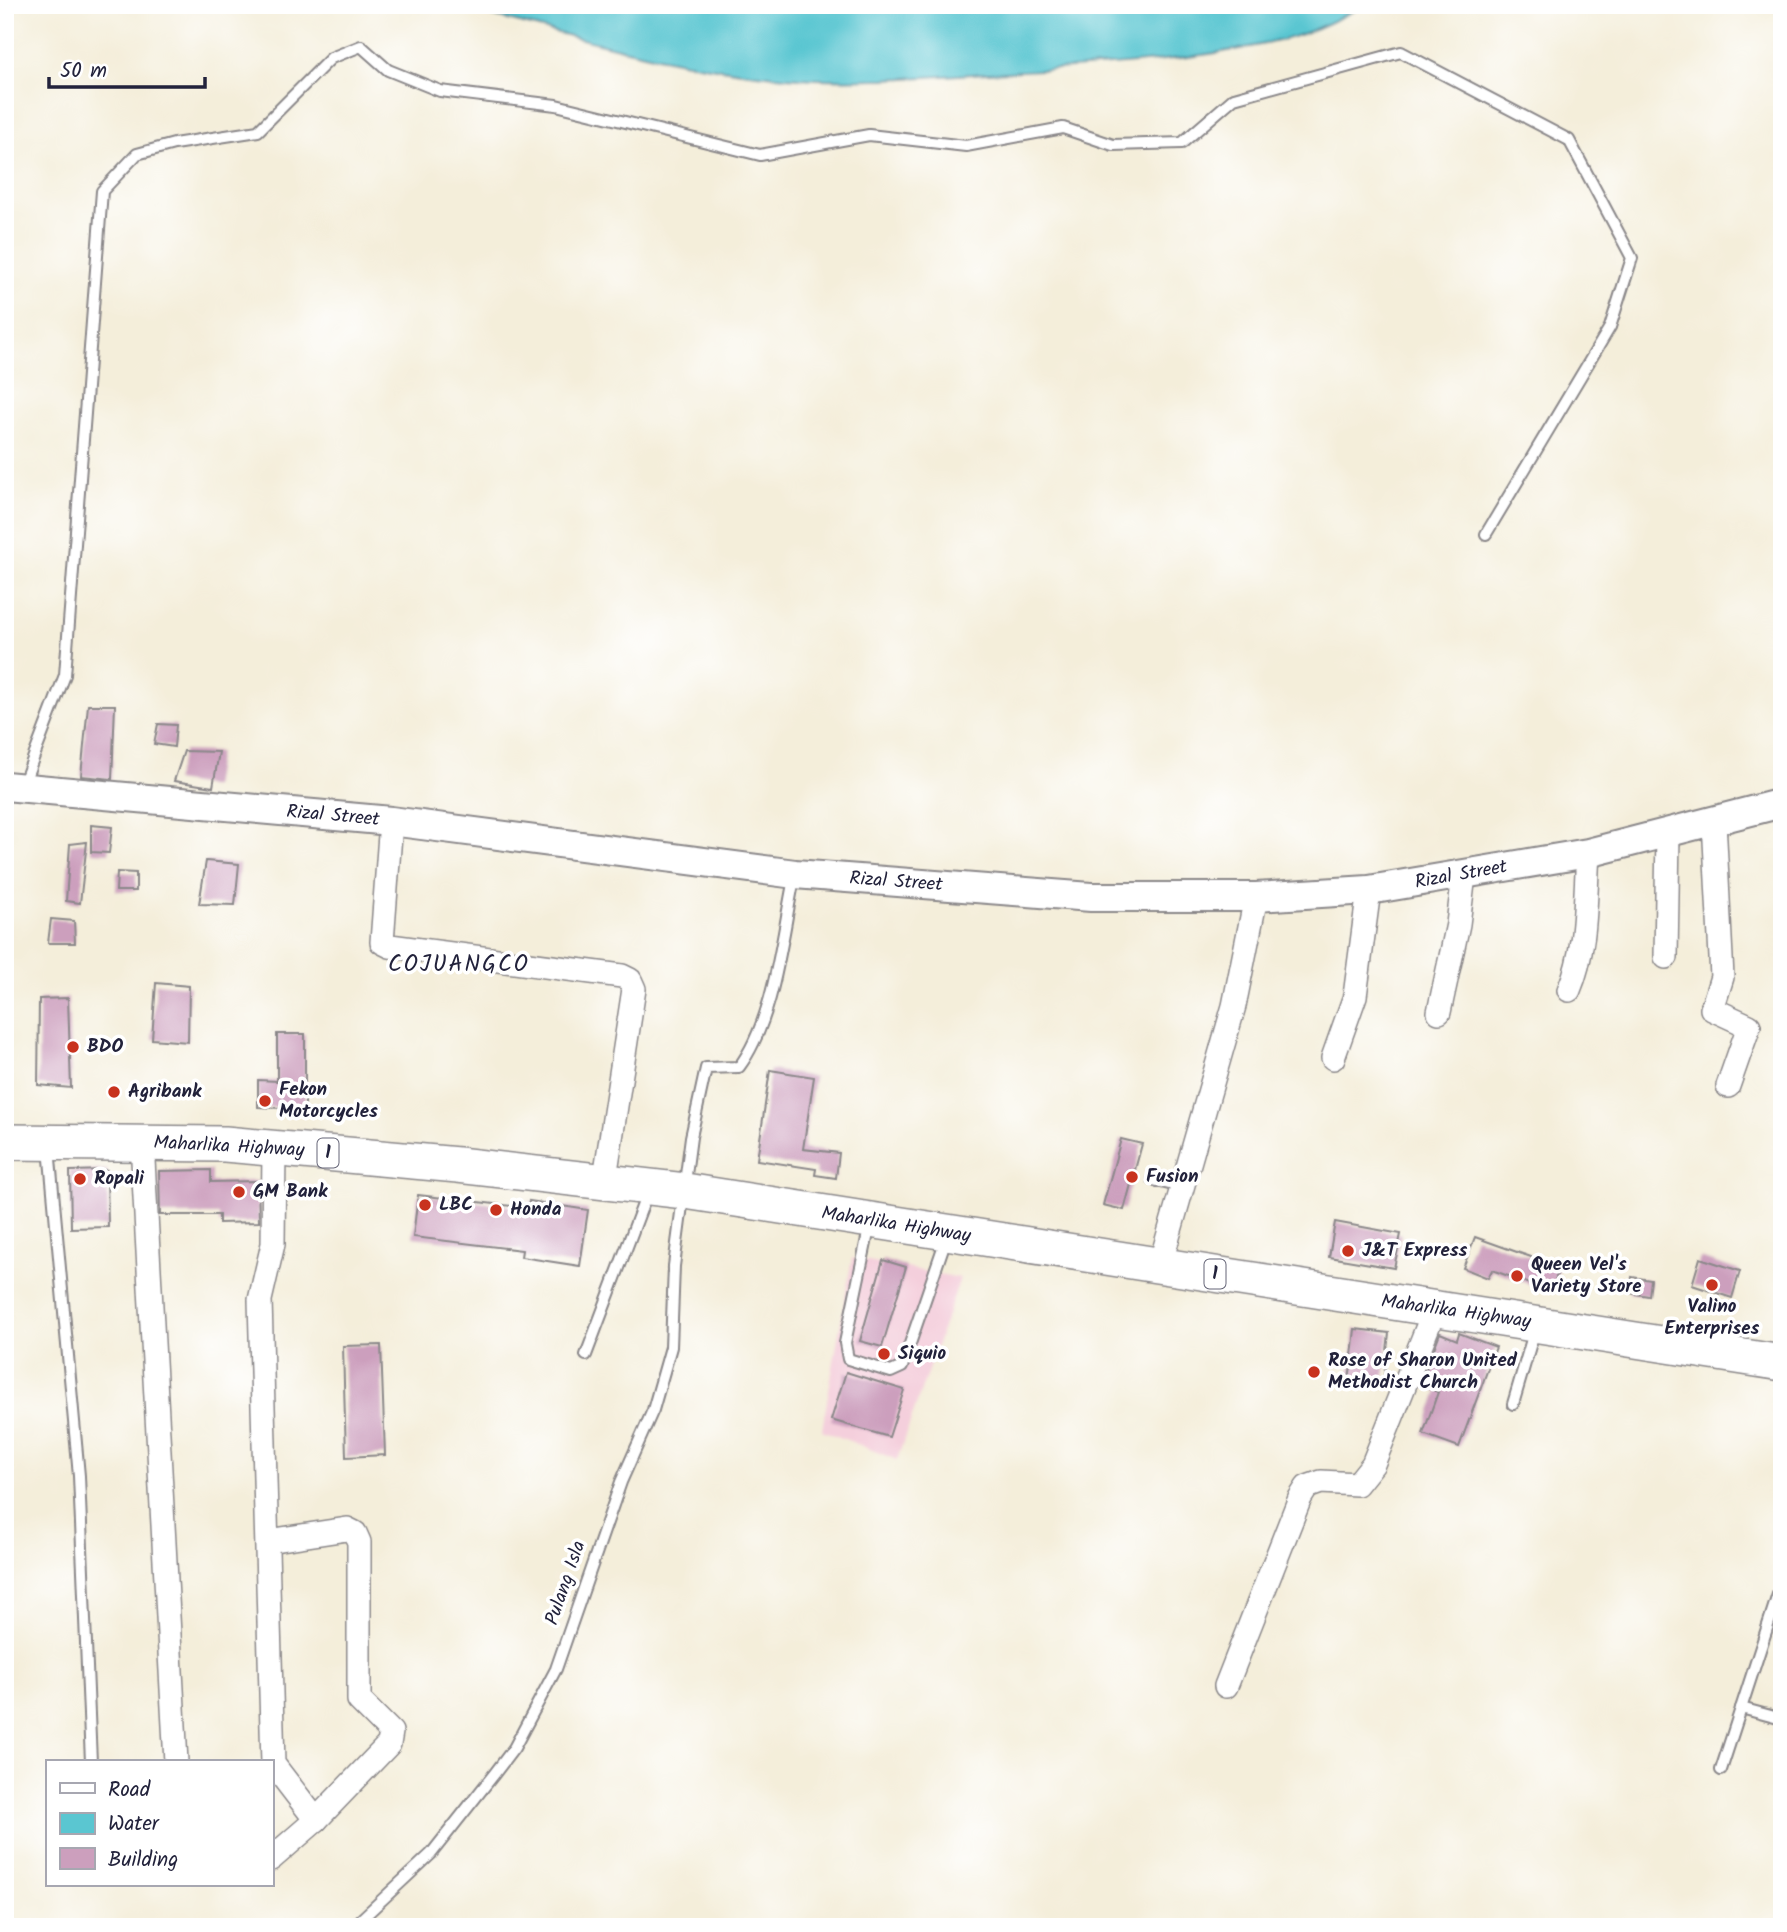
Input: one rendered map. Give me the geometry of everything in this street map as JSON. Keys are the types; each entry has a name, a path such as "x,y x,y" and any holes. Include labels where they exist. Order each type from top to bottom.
{"main road":[{"name":"Maharlika Highway","path":"5,1142 225,1144 458,1165 604,1184 685,1191 1434,1311 1537,1323 1782,1363"}],"street":[{"name":"Rizal Street","path":"14,787 391,821 795,874 1091,897 1256,897 1369,890 1588,853 1782,803"},
{"path":"391,821 382,942 390,947 622,976 630,980 634,989 604,1184"},
{"path":"1714,821 1722,977 1712,1009 1749,1026 1728,1086"},
{"path":"1666,957 1668,832"},
{"path":"1569,990 1575,975 1584,920 1588,853"},
{"path":"1439,1012 1456,934 1464,875"},
{"path":"1333,1058 1355,996 1369,890"},
{"path":"1160,1265 1234,1006 1256,897"},
{"path":"142,1142 176,1760"},
{"path":"273,1760 260,1300 273,1244 274,1149"},
{"path":"1226,1686 1307,1487 1321,1482 1357,1484 1373,1464 1434,1311"},
{"path":"268,1541 346,1529 355,1533 359,1542 359,1700 391,1732 389,1744 316,1820 273,1857"},
{"path":"273,1765 316,1820"}],"lane":[{"path":"14,787 65,675 102,191 137,154 174,144 258,131 331,58 361,46 388,70 440,91 556,105 760,155 869,135 965,146 1063,128 1113,145 1182,143 1234,98 1401,52 1569,140 1632,258 1610,327 1486,534"},
{"name":"Pulang Isla","path":"353,1927 431,1854 487,1783 514,1748 556,1669 621,1482 653,1410 671,1347 674,1266 691,1137 706,1068 740,1067 754,1048 767,1005 795,874"},
{"path":"48,1142 79,1476 91,1760"},
{"path":"1153,1180 1181,1187"},
{"path":"586,1354 649,1189"},
{"path":"870,1221 845,1343 848,1360 891,1372 902,1367 948,1234"},
{"path":"1513,1404 1537,1323"},
{"path":"1721,1770 1782,1582"},
{"path":"1741,1708 1782,1719"}],"shaded area":[{"name":"Siquio","path":"852,1258 960,1278 897,1460 822,1430"}],"water":[{"path":"450,5 1365,5 1293,37 1211,54 1060,69 912,78 836,79 743,72 659,57"}],"building":[{"path":"88,705 115,705 112,779 81,776"},
{"path":"158,724 176,725 174,747 154,744"},
{"path":"184,751 219,752 213,787 174,781"},
{"path":"91,825 112,827 109,853 91,852"},
{"path":"87,842 80,903 66,901 70,844"},
{"path":"206,861 239,864 235,905 199,904"},
{"path":"117,872 136,873 136,891 116,891"},
{"path":"51,919 74,921 75,943 48,943"},
{"path":"156,983 189,986 188,1042 152,1039"},
{"path":"68,998 71,1088 38,1085 39,999"},
{"path":"277,1034 305,1034 305,1109 258,1107 258,1080 277,1081"},
{"path":"770,1070 814,1077 803,1149 839,1153 836,1178 815,1175 816,1169 757,1160"},
{"path":"1121,1139 1142,1144 1124,1210 1103,1205"},
{"path":"107,1170 108,1227 71,1228 70,1171"},
{"path":"211,1170 211,1182 258,1181 259,1222 219,1223 219,1215 160,1215 159,1171"},
{"path":"418,1195 528,1208 529,1201 588,1210 580,1266 521,1257 522,1250 413,1237"},
{"path":"1335,1222 1401,1234 1394,1268 1329,1257"},
{"path":"1475,1237 1559,1267 1552,1292 1492,1270 1488,1278 1463,1268"},
{"path":"1700,1258 1740,1271 1732,1298 1692,1285"},
{"path":"883,1260 906,1267 882,1347 860,1341"},
{"path":"1632,1277 1651,1280 1649,1296 1629,1293"},
{"path":"1355,1329 1389,1333 1383,1386 1349,1382"},
{"path":"1440,1333 1457,1340 1459,1333 1496,1347 1459,1447 1423,1434 1438,1392 1420,1385"},
{"path":"381,1345 385,1455 346,1457 343,1346"},
{"path":"846,1372 904,1390 889,1437 831,1420"}],"place":[{"name":"BDO","path":"73,1047"},
{"name":"Agribank","path":"114,1092"},
{"name":"Fekon Motorcycles","path":"265,1101"},
{"name":"Fusion","path":"1132,1177"},
{"name":"Ropali","path":"80,1179"},
{"name":"GM Bank","path":"239,1192"},
{"name":"LBC","path":"425,1205"},
{"name":"Honda","path":"496,1210"},
{"name":"J&T Express","path":"1348,1251"},
{"name":"Queen Vel's Variety Store","path":"1517,1276"},
{"name":"Valino Enterprises","path":"1712,1285"},
{"name":"Siquio","path":"884,1354"},
{"name":"Rose of Sharon United Methodist Church","path":"1314,1372"}],"district":[{"name":"COJUANGCO","path":"459,965"}]}
